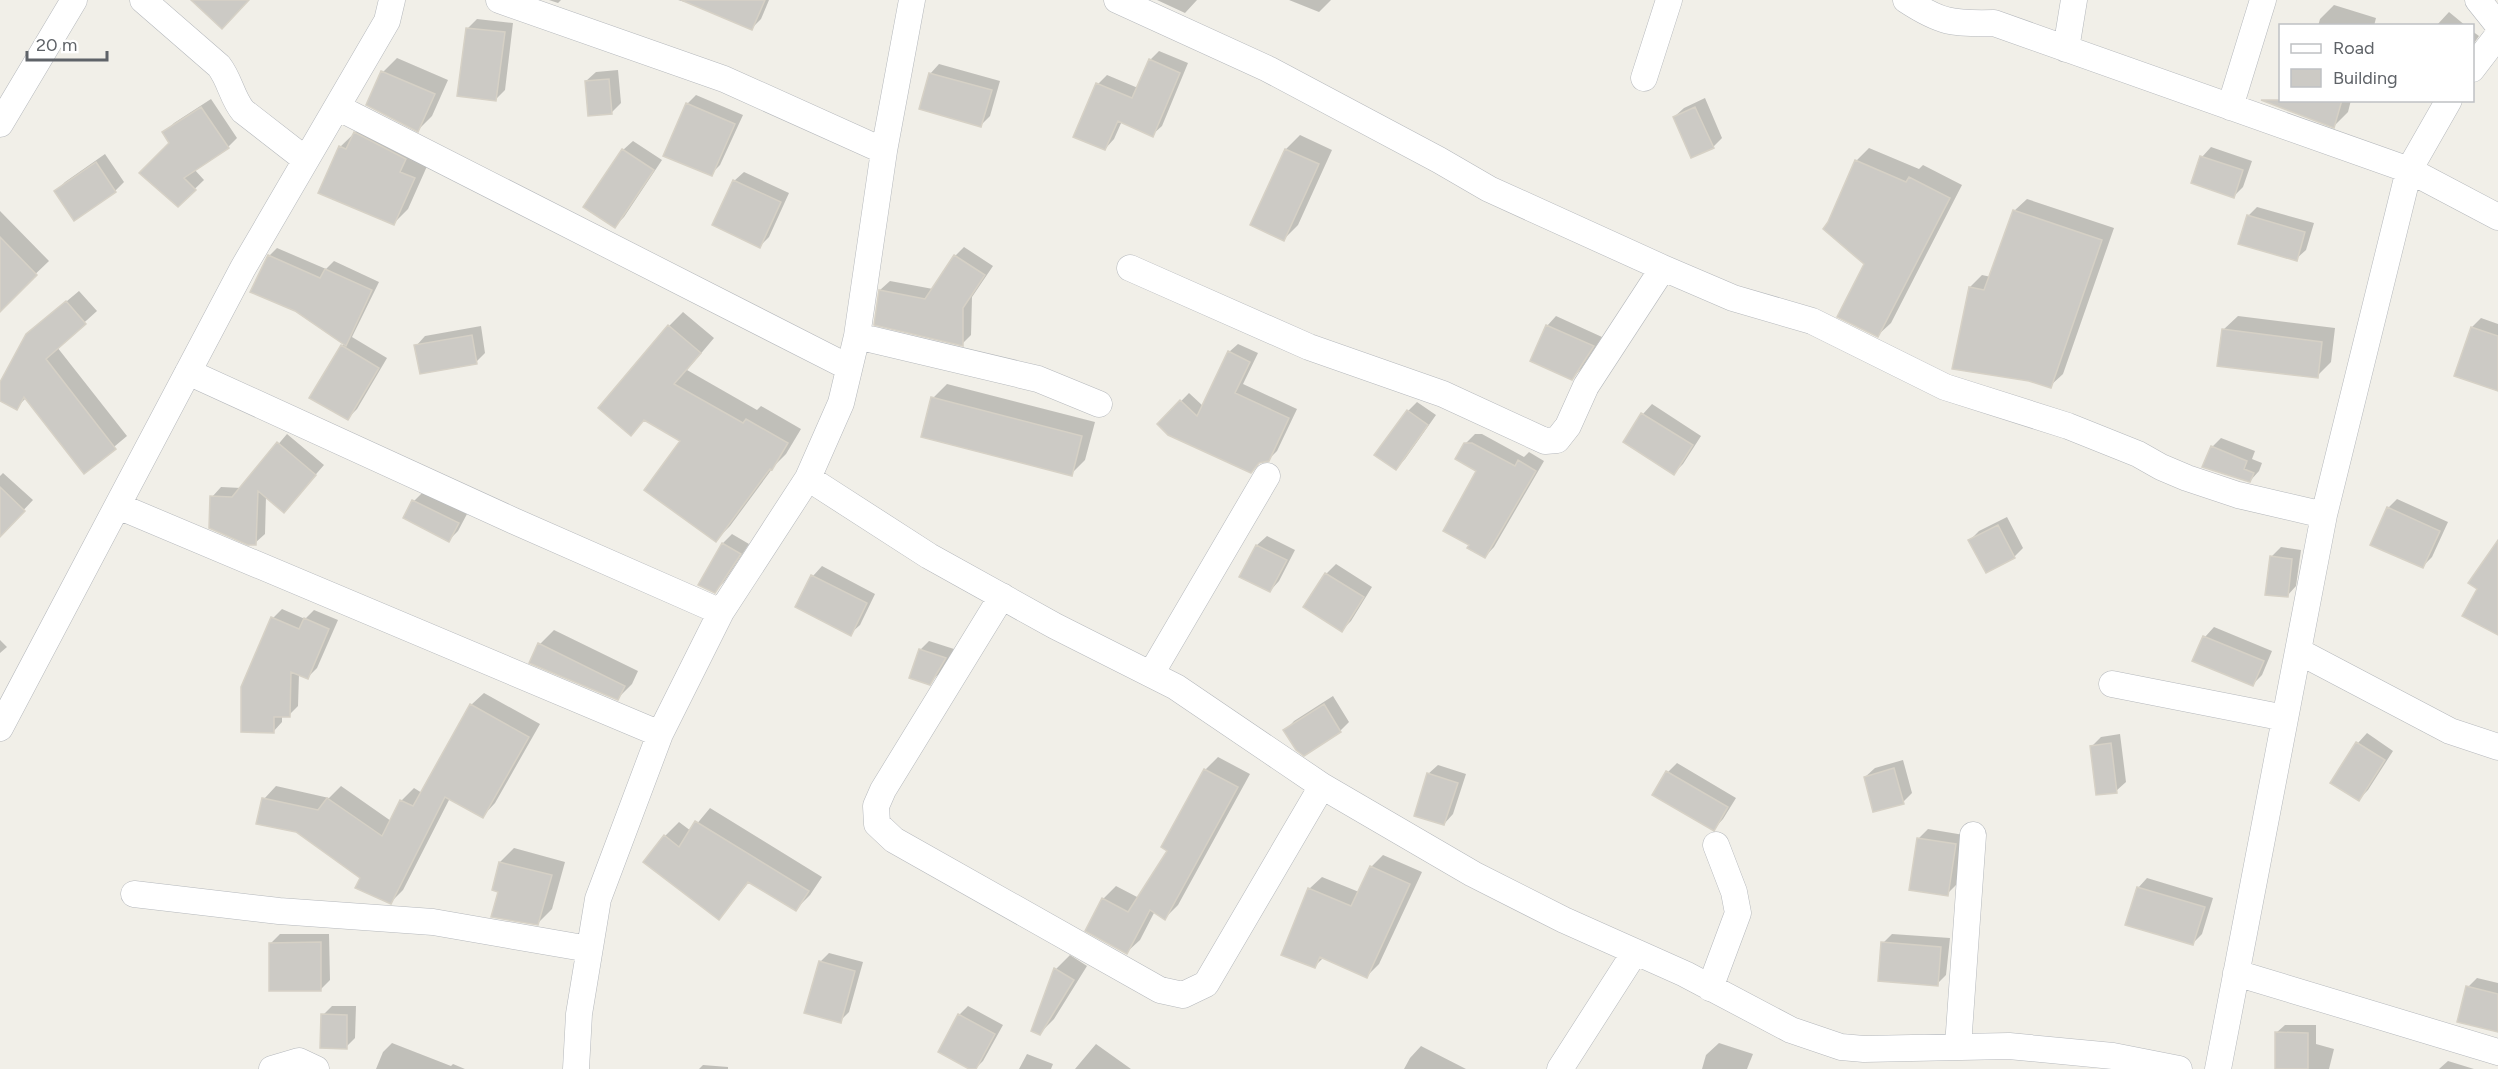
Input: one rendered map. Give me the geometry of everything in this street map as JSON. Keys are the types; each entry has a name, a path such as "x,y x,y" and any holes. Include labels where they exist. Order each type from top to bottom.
{"street":[{"path":"0,124 74,0"},
{"path":"143,0 219,66 226,75 237,104 243,111 306,160"},
{"path":"0,728 243,268 387,21 392,0"},
{"path":"499,0 724,79 884,151"},
{"path":"1118,0 1268,69 1489,189 1663,268 1734,298 1812,321 1945,387 2068,426 2138,454 2187,478 2238,495 2324,515"},
{"path":"1644,78 1670,0"},
{"path":"1906,0 1930,16 1947,22 1994,23 2409,170 2498,217"},
{"path":"2066,49 2074,0"},
{"path":"2230,107 2263,0"},
{"path":"2478,0 2498,25"},
{"path":"576,1069 579,1014 598,899 660,734 721,612 808,478 841,403 857,336 884,151 910,1"},
{"path":"2474,66 2498,35"},
{"path":"2218,1069 2324,515 2409,170 2448,102"},
{"path":"337,107 848,367"},
{"path":"1130,268 1309,347 1443,394 1545,441 1557,440 1568,426 1586,386 1663,268"},
{"path":"857,336 1038,379 1100,404"},
{"path":"188,372 514,521 721,612"},
{"path":"1150,674 1267,476"},
{"path":"808,478 929,556 1176,687 1322,786 1473,874 1710,988 1791,1030 1838,1058 1864,1049 2009,1046 2113,1056 2179,1069"},
{"path":"118,506 660,734"},
{"path":"1002,596 883,790 876,807 877,824 894,840 1160,990 1183,995 1206,984 1322,786"},
{"path":"2298,651 2450,731 2498,747"},
{"path":"2112,684 2285,718"},
{"path":"1958,1046 1973,835"},
{"path":"1710,988 1738,913 1734,892 1716,845"},
{"path":"134,894 279,911 433,921 588,949"},
{"path":"1560,1069 1635,952"},
{"path":"2236,973 2498,1052"},
{"path":"272,1069 299,1061 316,1069"}],"building":[{"path":"191,0 249,0 222,29"},
{"path":"681,0 765,0 752,30"},
{"path":"466,28 505,32 496,101 457,96"},
{"path":"1149,59 1180,73 1153,137 1118,121 1105,150 1073,137 1096,83 1132,98"},
{"path":"381,71 435,94 418,132 366,105"},
{"path":"929,73 992,90 981,127 919,109"},
{"path":"609,79 612,114 588,116 585,81"},
{"path":"2261,100 2341,102 2334,128"},
{"path":"686,103 735,124 712,176 663,156"},
{"path":"201,107 229,148 184,178 196,190 178,207 139,173 169,143 162,132"},
{"path":"1695,107 1714,148 1691,158 1673,117"},
{"path":"354,132 406,159 400,172 415,178 394,225 318,193 339,146 346,149"},
{"path":"622,149 654,170 615,228 583,207"},
{"path":"1285,149 1319,164 1284,241 1250,225"},
{"path":"2200,156 2243,170 2234,198 2191,183"},
{"path":"1855,160 1906,182 1909,177 1950,198 1878,337 1837,317 1864,264 1823,229"},
{"path":"96,162 116,192 74,221 54,191"},
{"path":"733,180 781,202 760,248 712,225"},
{"path":"2013,210 2102,240 2051,388 2029,381 1952,369 1969,287 1984,290"},
{"path":"2247,215 2305,232 2297,261 2238,244"},
{"path":"0,237 37,275 0,312"},
{"path":"268,255 320,278 325,269 372,290 346,346 295,311 250,292"},
{"path":"954,255 985,275 963,308 963,346 874,325 879,290 925,299"},
{"path":"66,301 86,324 46,359 116,449 84,474 24,397 17,410 0,401 0,382 26,334"},
{"path":"668,325 701,353 674,384 743,423 746,419 788,443 772,470 770,469 716,542 644,490 680,441 644,420 631,436 598,408"},
{"path":"1546,325 1594,346 1572,380 1530,361"},
{"path":"2471,327 2498,336 2498,391 2454,376"},
{"path":"2222,329 2322,342 2318,378 2217,366"},
{"path":"472,335 477,364 420,374 414,345"},
{"path":"341,345 379,368 348,420 309,398"},
{"path":"1228,351 1250,362 1235,393 1289,418 1269,461 1259,463 1251,473 1168,435 1157,424 1180,400 1197,416"},
{"path":"931,397 1082,436 1072,476 921,437"},
{"path":"1407,410 1428,425 1396,470 1374,455"},
{"path":"1641,413 1693,445 1674,475 1623,442"},
{"path":"277,442 316,475 284,513 258,491 256,545 248,545 209,528 210,496 232,497"},
{"path":"1464,443 1472,443 1515,466 1518,460 1536,471 1485,558 1467,548 1469,545 1443,531 1476,471 1455,459"},
{"path":"2211,446 2247,461 2244,469 2254,473 2250,482 2202,467"},
{"path":"0,487 25,511 0,537"},
{"path":"412,500 459,523 449,542 403,518"},
{"path":"2387,507 2440,531 2423,568 2370,545"},
{"path":"1998,525 2015,558 1986,573 1968,540"},
{"path":"2498,540 2498,635 2462,616 2477,589 2468,583"},
{"path":"722,543 741,554 715,593 698,585"},
{"path":"1256,545 1287,560 1270,592 1239,577"},
{"path":"2270,556 2292,559 2288,597 2265,595"},
{"path":"1325,573 1364,597 1342,632 1303,607"},
{"path":"811,575 867,603 851,636 795,607"},
{"path":"271,617 299,629 304,618 329,629 308,679 291,672 290,717 274,717 274,733 241,732 241,687"},
{"path":"2203,636 2264,661 2253,686 2192,661"},
{"path":"538,643 625,686 618,700 529,663"},
{"path":"919,649 946,658 930,685 909,678"},
{"path":"470,704 529,737 483,818 445,797 391,904 355,888 360,878 296,832 256,824 262,798 318,810 327,798 382,836 400,800 413,806"},
{"path":"1324,704 1341,732 1304,756 1296,750 1283,730"},
{"path":"2356,742 2385,760 2359,801 2330,783"},
{"path":"2111,743 2117,793 2096,795 2090,746"},
{"path":"1894,768 1904,804 1873,812 1864,777"},
{"path":"1204,769 1238,787 1165,920 1150,910 1127,954 1085,931 1102,898 1128,912 1167,851 1161,847"},
{"path":"1666,771 1728,807 1714,831 1652,795"},
{"path":"1427,773 1458,783 1444,825 1414,816"},
{"path":"695,821 809,891 796,911 748,882 719,920 643,862 664,835 679,847"},
{"path":"1917,838 1956,844 1948,896 1909,890"},
{"path":"499,862 552,875 538,925 491,917 498,892 492,890"},
{"path":"1370,866 1410,884 1367,978 1320,957 1315,968 1281,955 1308,888 1351,906"},
{"path":"2137,887 2205,907 2193,945 2125,925"},
{"path":"321,942 321,991 269,991 269,943"},
{"path":"1881,942 1941,947 1938,986 1878,981"},
{"path":"819,961 855,971 841,1023 804,1013"},
{"path":"1054,968 1074,980 1040,1035 1031,1031"},
{"path":"2466,986 2498,994 2498,1032 2457,1022"},
{"path":"321,1014 347,1015 347,1049 320,1048"},
{"path":"958,1014 995,1034 976,1069 969,1069 938,1052"},
{"path":"2275,1032 2308,1033 2308,1069 2275,1069"}]}
